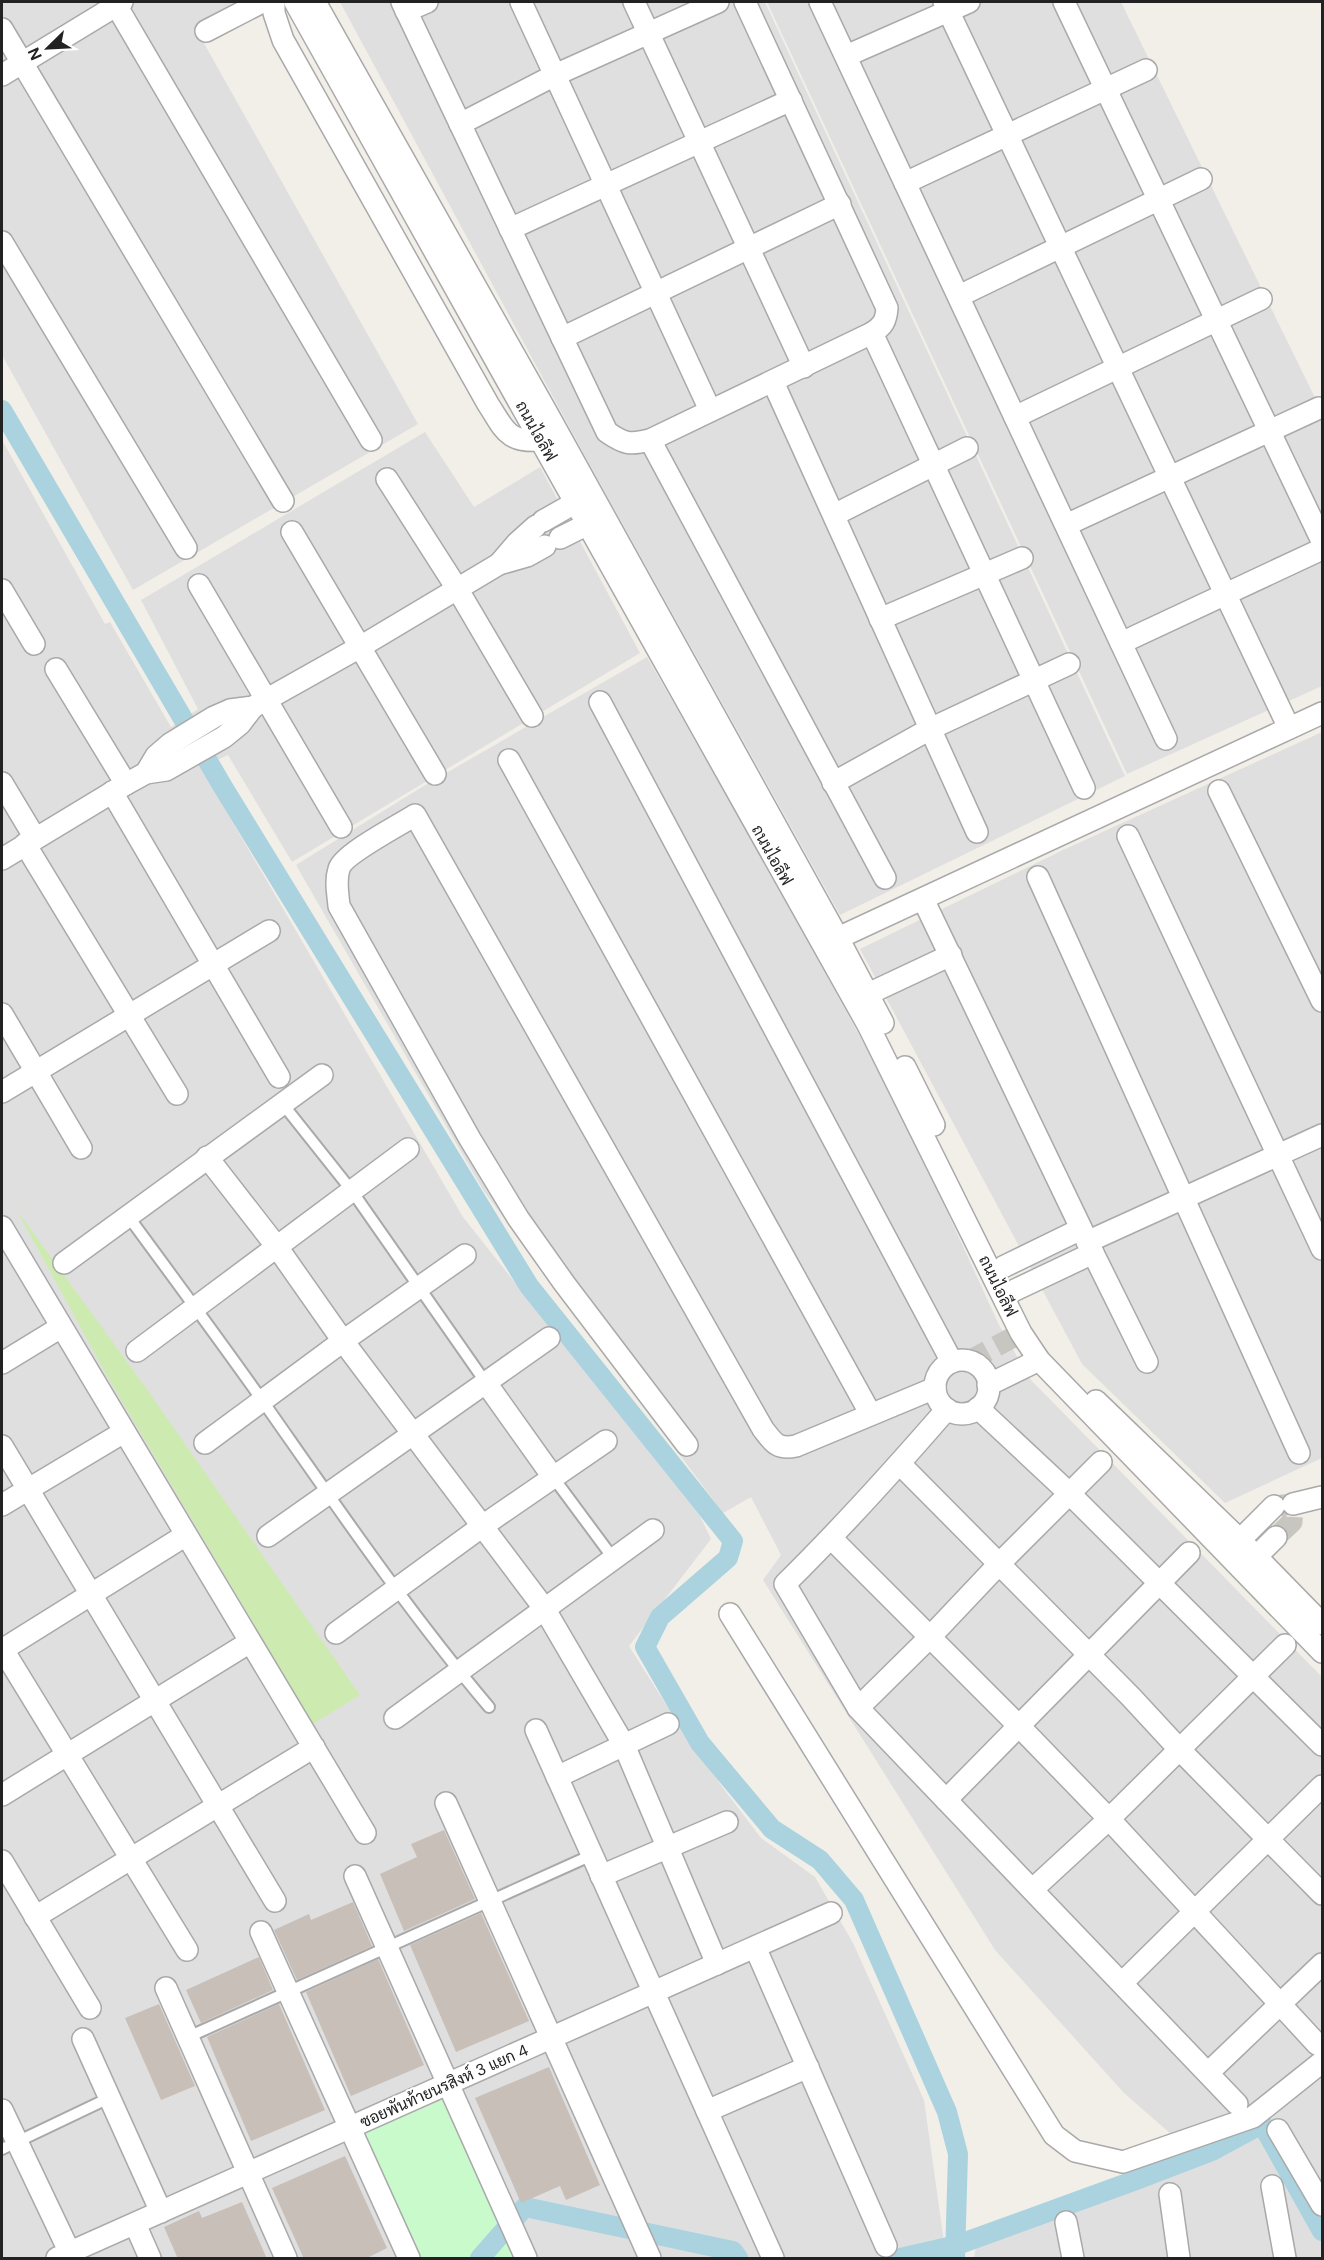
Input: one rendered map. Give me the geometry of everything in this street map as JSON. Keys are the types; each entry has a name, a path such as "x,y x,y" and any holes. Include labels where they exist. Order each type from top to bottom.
{"street":[{"path":"206,32 262,2"},
{"path":"274,2 274,13 283,40 488,404 505,430 516,439 542,440"},
{"name":"ถนนไอลีฟ","path":"295,2 542,440 583,498"},
{"name":"ถนนไอลีฟ","path":"315,2 583,498 838,938 1003,1267 1051,1355 1323,1624"},
{"path":"427,2 404,6 607,432 620,441 634,444 650,440 872,333 882,326 886,317 887,308 745,2"},
{"path":"521,2 711,410"},
{"path":"634,2 804,367"},
{"path":"460,124 555,75 718,2"},
{"path":"820,2 1166,739"},
{"path":"846,56 946,6 969,2"},
{"path":"1064,2 1323,541"},
{"path":"2,75 119,3 371,440"},
{"path":"946,6 1289,728"},
{"path":"2,29 283,501"},
{"path":"905,183 1146,70"},
{"path":"510,229 791,100"},
{"path":"959,296 1201,179"},
{"path":"562,338 840,204"},
{"path":"2,242 186,548"},
{"path":"1015,417 1261,299"},
{"path":"872,333 1084,788"},
{"path":"773,382 977,832"},
{"path":"1066,525 1319,408"},
{"path":"650,440 885,878"},
{"path":"834,515 967,448"},
{"path":"387,479 458,590 532,716"},
{"path":"499,564 517,543 540,523 583,498"},
{"path":"146,773 156,756 170,744 214,717 230,710 260,703 360,647 499,564 526,556 596,520"},
{"name":"ถนนไอลีฟ","path":"596,520 822,946 868,1024 1021,1333 1038,1360 1323,1652"},
{"path":"292,532 435,774"},
{"path":"1121,643 1323,549"},
{"path":"880,619 1022,558"},
{"path":"199,585 260,703 341,827"},
{"path":"2,590 34,644"},
{"path":"833,783 930,729 1069,664"},
{"path":"56,669 213,964 279,1077"},
{"path":"600,702 952,1362"},
{"path":"2,859 146,773 166,770 224,737 260,703"},
{"path":"838,938 1323,713"},
{"path":"509,760 870,1413"},
{"path":"2,783 30,841 129,1015 177,1094"},
{"path":"1219,791 1323,1001"},
{"path":"687,1445 518,1218 470,1139 339,906 336,883 339,866 359,849 415,815 763,1428 775,1444 786,1448 935,1388"},
{"path":"1128,836 1323,1249"},
{"path":"1038,877 1299,1453"},
{"path":"923,899 1147,1362"},
{"path":"2,1092 269,931"},
{"path":"868,994 951,955"},
{"path":"2,1014 81,1148"},
{"path":"64,1263 322,1075"},
{"path":"1003,1267 1087,1241 1323,1135"},
{"path":"137,1351 408,1149"},
{"path":"207,1157 277,1247 343,1341 484,1525 544,1608 624,1745 717,1964"},
{"path":"3,1234 365,1833"},
{"path":"1015,1290 1087,1241"},
{"path":"205,1443 465,1255"},
{"path":"2,1363 61,1327"},
{"path":"268,1536 549,1338"},
{"path":"960,1360 976,1364 987,1377 988,1385 984,1401 978,1408 963,1413 947,1409 941,1404 935,1388 939,1372 952,1362 960,1360"},
{"path":"988,1385 1038,1360"},
{"path":"486,1383 553,1477"},
{"path":"978,1408 1070,1494 1323,1745"},
{"path":"947,1409 900,1464 785,1584 858,1708 1237,2104"},
{"path":"2,1505 124,1432"},
{"path":"336,1632 484,1525 606,1441"},
{"path":"2,1446 275,1901"},
{"path":"858,1708 1101,1462"},
{"path":"900,1464 1000,1563 1323,1894"},
{"path":"1240,1540 1284,1505 1323,1497"},
{"path":"395,1718 652,1530"},
{"path":"186,1534 2,1649 187,1950"},
{"path":"1256,1557 1276,1537"},
{"path":"730,1614 1054,2135 1075,2151 1123,2162 1253,2117 1320,2053 1281,2004 1109,1819 831,1538"},
{"path":"946,1800 1189,1553"},
{"path":"2,1795 250,1642"},
{"path":"1033,1889 1109,1819 1285,1645"},
{"path":"557,1778 668,1724"},
{"path":"536,1730 773,2259"},
{"path":"35,1917 314,1748"},
{"path":"1122,1983 1323,1786"},
{"path":"446,1803 650,2259"},
{"path":"601,1876 727,1822"},
{"path":"2,1861 90,2008"},
{"path":"355,1876 526,2259"},
{"name":"ซอยพันท้ายนรสิงห์ 3 แยก 4","path":"63,2256 831,1913"},
{"path":"261,1932 409,2259"},
{"path":"755,1947 886,2246"},
{"path":"1208,2073 1323,1964"},
{"path":"166,1988 286,2259"},
{"path":"82,2039 161,2212"},
{"path":"707,2111 808,2067"},
{"path":"2,2110 9,2145 63,2256"},
{"path":"1278,2130 1323,2205"},
{"path":"1272,2186 1286,2259"},
{"path":"1170,2194 1179,2259"},
{"path":"1066,2222 1073,2259"},
{"path":"135,2224 150,2259"}],"lane":[{"path":"282,1103 352,1191 486,1383"},
{"path":"128,1216 327,1495 459,1671 489,1707"},
{"path":"553,1477 613,1558"},
{"path":"188,2037 592,1855"},
{"path":"9,2145 110,2098"}],"shaded area":[{"path":"2,2 265,2 201,38 418,424 133,590 2,355"},
{"path":"340,2 765,2 1125,776 840,915 586,458"},
{"path":"767,2 1121,2 1322,412 1322,686 1127,774"},
{"path":"425,432 474,507 540,467 640,653 292,862 228,755 201,768 463,1217 700,1516 711,1539 629,1646 723,1788 761,1838 815,1877 853,1943 924,2100 944,2242 942,2258 2,2258 2,440 105,624 110,622 171,727 198,709 141,600"},
{"path":"647,657 753,842 901,1111 999,1325 1030,1379 1322,1677 1322,2049 1195,2155 1124,2093 995,1950 763,1580 781,1555 751,1497 723,1513 483,1190 296,865 422,787"},
{"path":"1322,732 1322,1458 1225,1503 1082,1364 860,949 1063,850"},
{"path":"1322,2078 1322,2258 974,2258 976,2246 1200,2165"}],"green space":[{"path":"16,1209 146,1388 360,1695 313,1724 107,1376"},
{"path":"446,2098 517,2258 416,2258 361,2135"}],"building":[{"path":"444,1830 475,1899 404,1931 380,1874 417,1857 411,1844"},
{"path":"353,1902 372,1946 297,1980 274,1930 309,1914 311,1920"},
{"path":"481,1913 529,2021 456,2052 410,1945"},
{"path":"259,1957 273,1990 201,2023 186,1990"},
{"path":"378,1959 424,2065 351,2096 306,1992"},
{"path":"159,2004 195,2086 161,2100 125,2018"},
{"path":"279,2004 325,2110 251,2141 207,2037"},
{"path":"549,2067 600,2185 566,2200 560,2186 521,2203 475,2098"},
{"path":"345,2156 387,2248 365,2259 304,2259 272,2188"},
{"path":"242,2202 267,2259 178,2259 164,2227 199,2211 202,2218"}],"waterway":[{"path":"2,410 223,787 529,1286 733,1541 728,1558 660,1617 645,1647 700,1743 772,1829 820,1860 854,1900 947,2112 958,2154 955,2258"},
{"path":"900,2258 957,2245 1136,2180 1212,2151 1262,2124 1322,2231"},
{"path":"480,2258 525,2207 733,2251 738,2258"}],"tunnel":[{"path":"969,1361 1021,1333"},
{"path":"1275,1506 1293,1504 1292,1522 1276,1537"}]}
